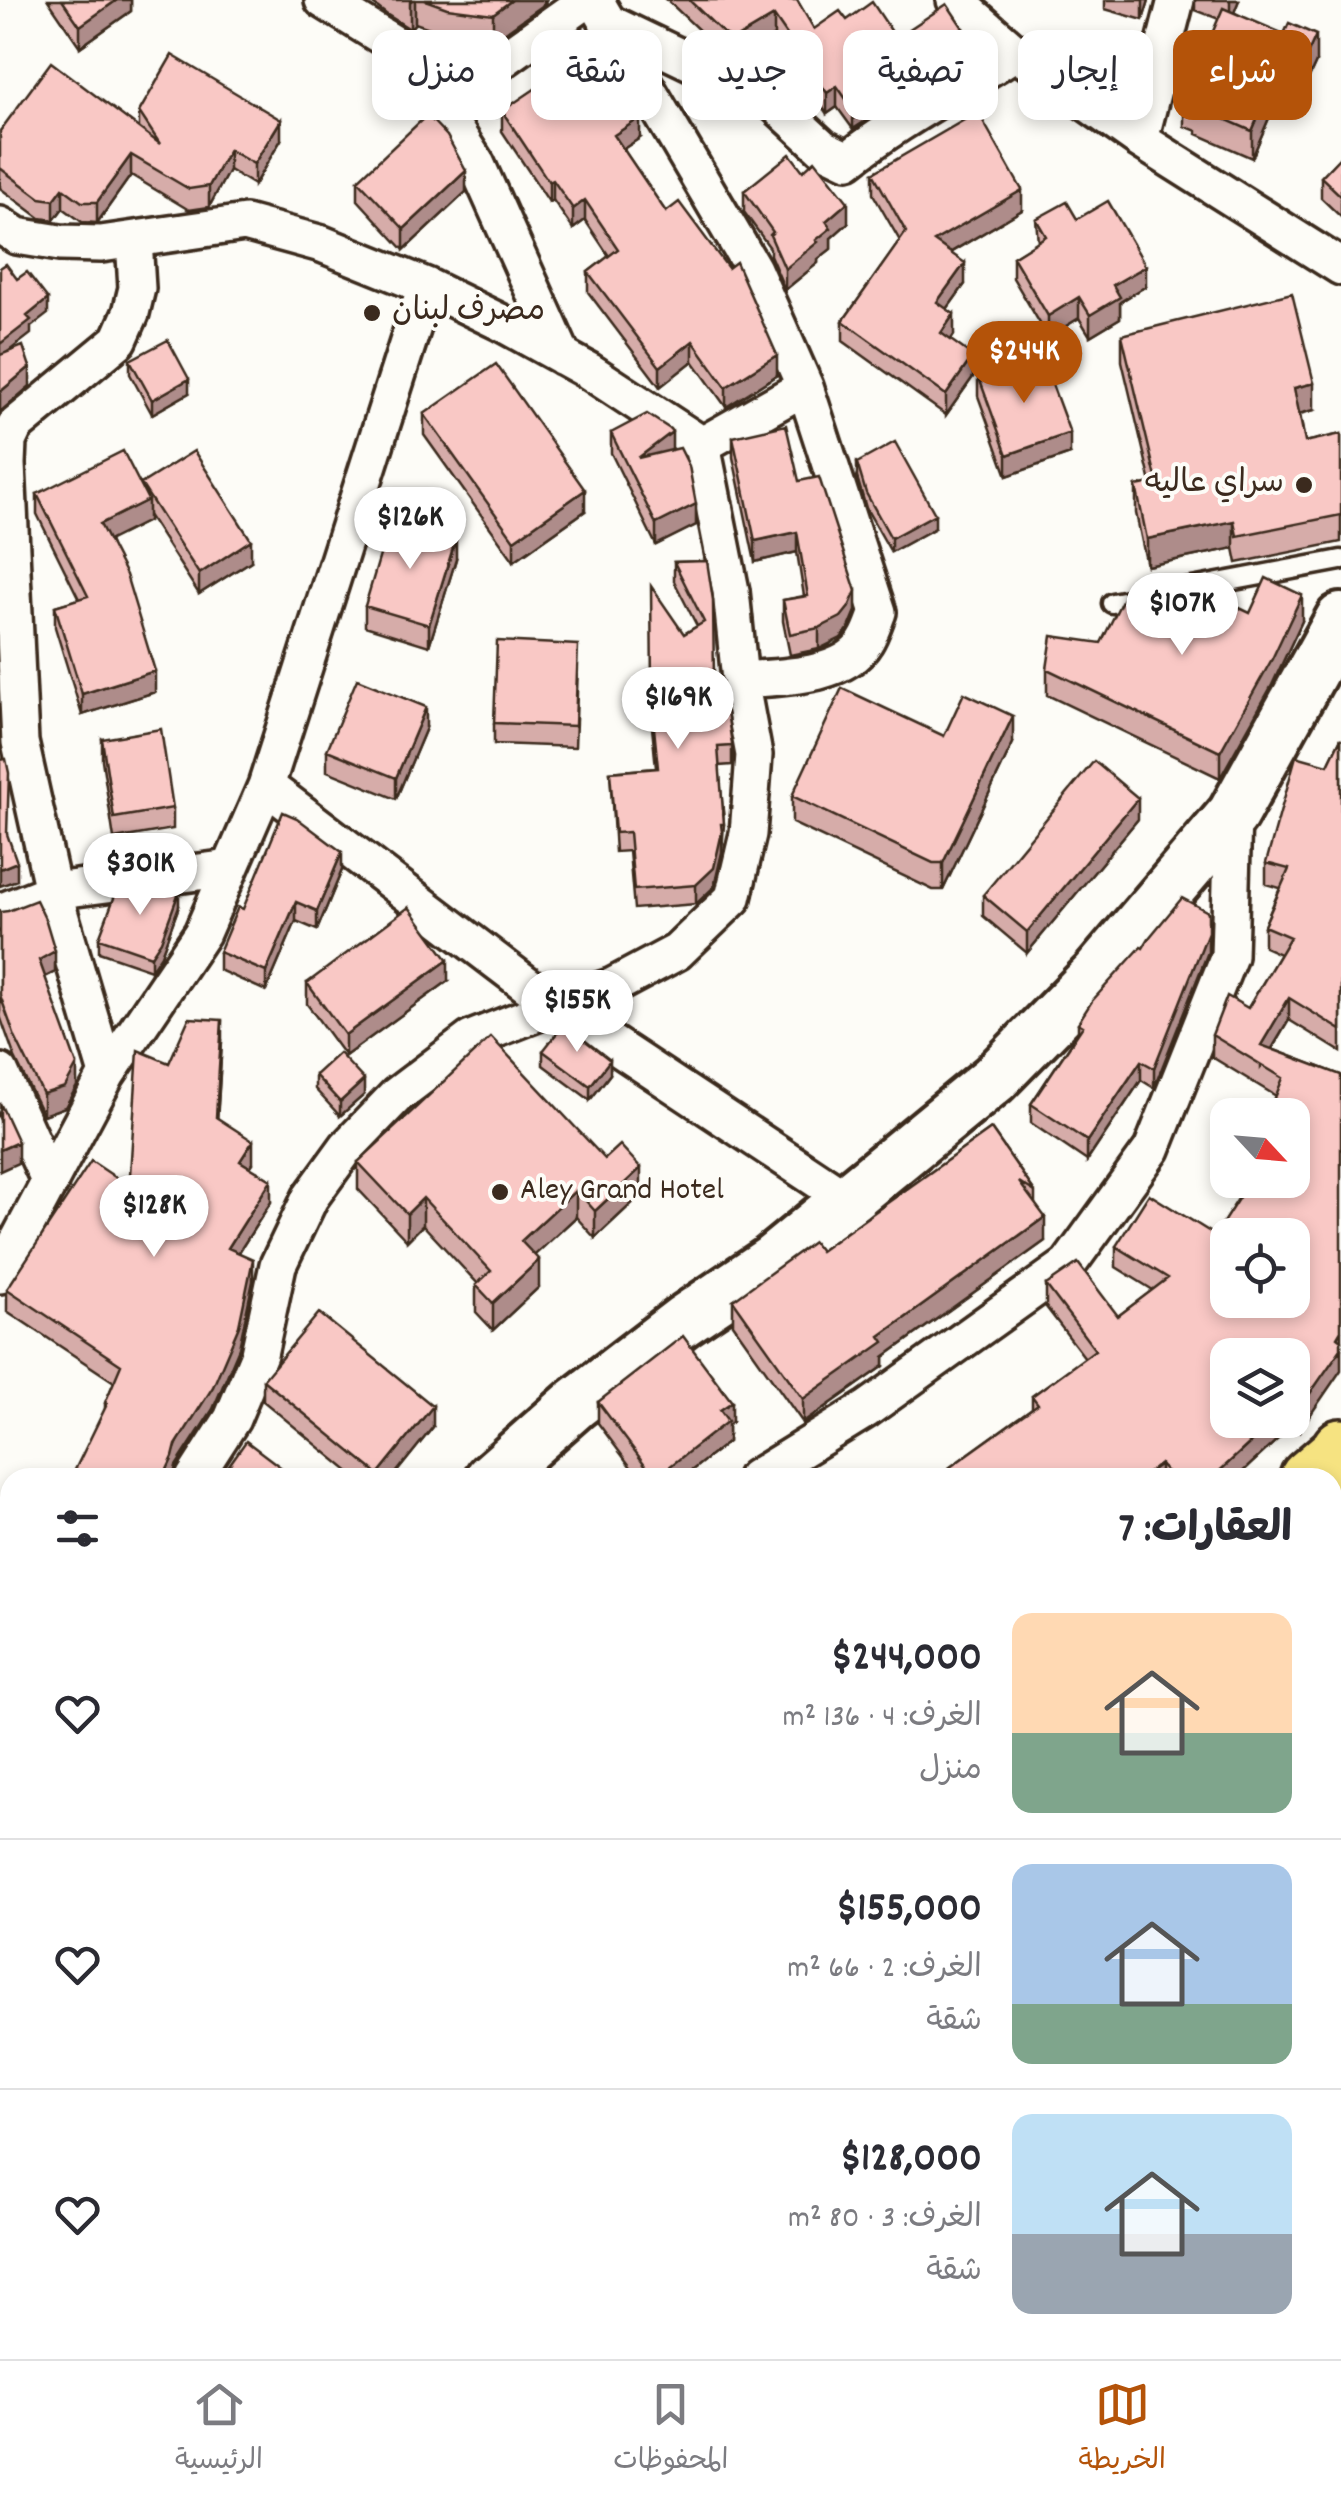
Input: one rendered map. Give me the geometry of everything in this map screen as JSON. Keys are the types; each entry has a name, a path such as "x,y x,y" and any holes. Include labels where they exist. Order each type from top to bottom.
{"main road":[{"path":"502,1468 575,1404 683,1321 772,1261 994,1079 1097,974 1234,814 1341,619"},
{"path":"1320,1468 1341,1447"}],"street":[{"path":"323,0 372,30"},
{"path":"955,0 1015,52 1140,140 1341,267"},
{"path":"1140,140 1176,0"},
{"path":"511,56 596,7"},
{"path":"596,7 772,101 823,148 848,160 1015,52"},
{"path":"596,7 753,268 805,387 878,612 864,644 846,661 804,674 740,680"},
{"path":"448,120 477,165 562,357"},
{"path":"0,225 17,236 100,244 245,223 322,244 426,286 500,322 589,371 702,445 731,591 740,680 754,754 748,834 733,898 677,952 613,986 470,1039 397,1095 347,1147 310,1198 278,1265 259,1354 232,1419 200,1468"},
{"path":"107,1074 10,739 6,464 8,442 15,426 119,340 131,313 136,288 134,240"},
{"path":"0,1275 107,1074 202,933 266,786 426,286"},
{"path":"702,445 805,387"},
{"path":"266,786 555,1006 848,1200"},
{"path":"771,1468 867,1410 1068,1265 1152,1149 1229,956 1234,814"},
{"path":"0,912 53,891 230,868"},
{"path":"0,1072 50,1183"}],"lane":[{"path":"1112,603 1341,560"}],"building":[{"path":"62,0 117,0 80,26"},
{"path":"425,0 512,0 493,14 447,8"},
{"path":"689,0 797,0 814,29 840,11 847,20 872,2 891,30 843,30 843,95 837,86 827,93 823,87 823,30 784,30 774,16 750,30 720,30"},
{"path":"947,4 963,28 960,30 908,30"},
{"path":"1223,8 1275,30 1214,30"},
{"path":"1289,23 1305,30 1286,30"},
{"path":"172,55 281,120 254,164 229,150 209,186 189,189 131,155 97,202 82,202 63,188 54,200 40,198 0,168 0,131 51,62 160,144 139,112"},
{"path":"531,91 531,120 637,120 614,135 666,212 679,202 728,268 736,262 777,355 726,387 693,341 660,367 588,272 618,249 585,200 573,209 553,180 549,182 508,120 511,105"},
{"path":"422,120 432,120 447,136 466,171 404,229 358,180"},
{"path":"964,120 983,120 1022,190 934,241 965,263 937,302 954,314 941,333 973,356 946,395 843,321 906,232 873,173"},
{"path":"1227,120 1257,120 1252,131"},
{"path":"790,154 803,171 815,160 848,202 826,221 831,228 818,242 785,269 770,235 773,232 744,191"},
{"path":"1341,156 1341,196 1321,177"},
{"path":"1108,201 1146,266 1113,285 1120,297 1090,315 1079,297 1048,316 1013,257 1046,236 1036,219 1067,202 1077,219"},
{"path":"6,264 17,279 27,272 48,299 27,316 31,320 0,344 0,268"},
{"path":"1292,293 1314,383 1294,388 1305,442 1341,434 1341,515 1237,536 1234,521 1147,539 1136,486 1157,482 1122,335"},
{"path":"168,340 189,379 152,400 130,360"},
{"path":"23,346 30,367 0,392 0,355"},
{"path":"1043,360 1070,433 1007,455 978,375"},
{"path":"496,364 585,490 514,540 424,414"},
{"path":"647,414 672,432 638,458 680,448 689,466 696,504 656,524 611,433"},
{"path":"786,425 799,481 819,477 856,591 841,617 819,628 790,634 783,600 808,596 797,532 755,541 733,437"},
{"path":"895,442 935,514 891,538 866,493 857,463"},
{"path":"123,451 148,500 100,524 126,575 155,671 82,694 55,606 88,596 37,494"},
{"path":"194,451 251,540 199,574 141,484"},
{"path":"391,518 456,538 429,625 365,606"},
{"path":"707,561 713,600 714,681 722,680 732,744 718,747 724,824 714,868 696,885 634,890 629,832 615,833 610,772 658,768 650,688 651,586 684,634 704,622 674,562"},
{"path":"1266,578 1302,595 1272,659 1220,752 1047,669 1052,636 1101,643 1128,588 1168,607 1181,580 1250,613"},
{"path":"497,641 578,645 575,726 494,723"},
{"path":"357,679 426,707 396,778 327,750"},
{"path":"842,688 944,736 964,693 1013,716 943,863 933,863 792,796"},
{"path":"161,729 173,808 114,818 102,739"},
{"path":"1341,738 1341,1030 1289,998 1261,1045 1341,1075 1341,1330 1337,1337 1341,1349 1310,1394 1310,1338 1210,1338 1210,1438 1255,1438 1223,1468 1163,1468 1160,1464 1155,1468 949,1468 1038,1404 1032,1396 1095,1350 1046,1285 1078,1263 1118,1316 1168,1278 1116,1246 1149,1194 1210,1232 1210,1318 1310,1318 1310,1218 1226,1218 1239,1198 1310,1198 1310,1098 1275,1098 1283,1078 1212,1035 1227,996 1248,1008 1290,937 1264,926 1289,869 1266,863 1296,756 1328,765"},
{"path":"6,759 7,834 17,862 0,869 0,760"},
{"path":"1094,761 1138,798 1027,932 983,895"},
{"path":"283,812 342,852 317,911 296,902 266,972 219,952 238,907 243,909"},
{"path":"159,885 179,892 161,941 151,956 99,938 117,890 128,894 130,888"},
{"path":"1182,898 1208,912 1208,932 1154,1068 1141,1061 1087,1141 1031,1104 1083,1026 1078,1023 1092,1001 1143,948"},
{"path":"36,900 55,951 39,960 77,1065 65,1087 43,1094 0,995 0,912"},
{"path":"409,907 448,960 345,1035 307,983"},
{"path":"189,1018 222,1020 216,1117 253,1141 240,1161 271,1180 228,1248 253,1259 239,1326 213,1387 176,1445 168,1468 76,1468 121,1365 7,1289 91,1161 118,1179 128,1206 138,1050 169,1063"},
{"path":"564,1024 610,1060 590,1086 543,1051"},
{"name":"Aley Grand Hotel","path":"491,1037 605,1159 620,1145 641,1168 595,1211 576,1190 521,1241 539,1260 493,1303 476,1285 491,1271 423,1198 407,1214 358,1162"},
{"path":"339,1053 364,1080 340,1102 315,1075"},
{"path":"0,1103 18,1142 0,1150"},
{"path":"991,1129 1035,1192 1019,1182 1045,1217 880,1336 884,1342 803,1399 733,1300 813,1242 820,1251"},
{"path":"319,1313 433,1406 383,1468 371,1468 263,1380"},
{"path":"683,1336 732,1402 720,1410 728,1421 668,1468 648,1468 598,1402"},
{"path":"246,1441 282,1468 227,1468"}],"place":[{"name":"مصرف لبنان","path":"372,313"},
{"name":"سراي عاليه","path":"1304,485"},
{"name":"Aley Grand Hotel","path":"500,1192"}]}
